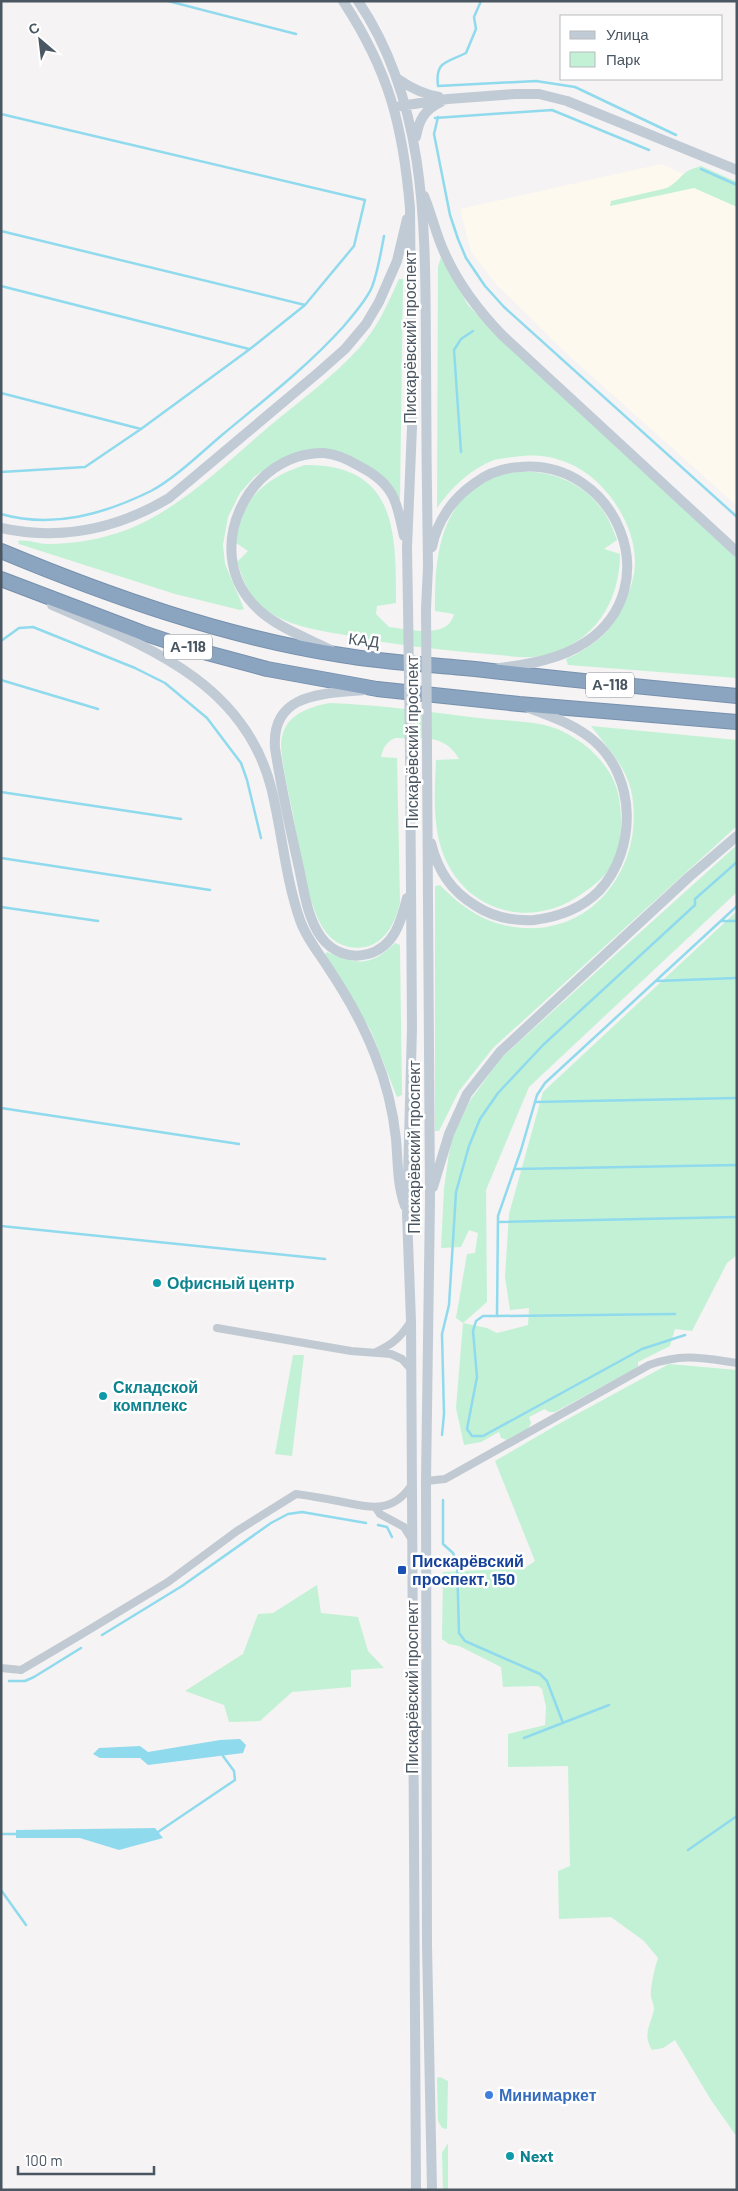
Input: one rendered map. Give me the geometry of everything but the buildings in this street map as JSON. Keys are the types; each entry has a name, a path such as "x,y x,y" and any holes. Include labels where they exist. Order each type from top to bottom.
{"highway":[{"name":"КАД","path":"1,550 96,589 153,608 230,631 340,655 580,682 737,696"},
{"name":"А-118","path":"3,580 185,647 267,669 376,689 519,704 737,722"}],"main road":[{"name":"Пискарёвский проспект","path":"343,1 380,66 394,108 405,160 410,208 412,426 407,548 412,1028 407,1214 411,1321 416,2190"},
{"name":"Пискарёвский проспект","path":"358,1 379,37 398,78 406,105 415,143 425,243 430,1200 426,1481 428,1945 432,2190"},
{"path":"398,78 410,88 423,94 448,99"},
{"path":"394,108 448,99 531,94 568,101 737,170"},
{"path":"415,143 419,122 425,112 448,99"},
{"path":"420,189 432,214 444,252 458,282 476,308 502,335 737,552"},
{"path":"1,528 50,535 79,532 145,512 169,498 319,372 345,349 366,324 379,302 396,261 410,208"},
{"path":"340,655 268,618 244,593 233,565 232,531 248,492 261,477 282,463 305,455 325,453 346,459 378,477 388,489 394,499 407,548"},
{"path":"428,567 436,530 450,506 467,488 486,475 499,470 531,466 557,469 568,474 595,494 609,509 618,524 626,544 627,577 618,603 608,620 597,633 576,648 549,659 530,664 484,670"},
{"path":"3,580 43,601 164,656 207,686 242,723 264,764 300,921 364,1029 391,1101 400,1190 407,1214"},
{"path":"376,689 319,694 290,706 278,721 274,733 277,763 310,915 326,943 342,953 356,957 370,954 383,947 394,936 401,922 411,883"},
{"path":"427,814 431,844 438,865 451,887 464,898 488,913 514,920 549,918 581,905 598,891 608,878 624,842 627,821 624,790 620,776 612,762 595,742 577,728 519,704"},
{"path":"430,1200 449,1134 467,1094 500,1052 737,836"}],"street":[{"path":"376,1352 392,1344 402,1335 411,1321"},
{"path":"217,1328 352,1351 376,1352 402,1358 411,1369"},
{"path":"426,1481 445,1479 649,1365 669,1358 690,1356 737,1363"},
{"path":"1,1668 21,1670 168,1582 237,1531 296,1494 376,1508 397,1502 411,1486"},
{"path":"376,1508 380,1514 404,1527 411,1538"}],"shaded area":[{"path":"661,164 737,198 737,506 568,355 496,284 471,252 460,209"}],"green space":[{"path":"701,166 737,182 737,207 694,188 610,206 611,201 667,188 685,173"},
{"path":"441,257 468,305 503,341 737,558 737,678 568,665 566,659 594,643 610,628 622,609 630,590 635,567 634,547 624,517 605,491 582,470 561,460 534,455 496,459 469,474 449,493 437,508 438,267"},
{"path":"399,279 403,279 400,499 398,500 366,467 302,451 278,460 254,477 240,493 228,517 223,545 225,564 244,609 240,610 175,594 19,544 18,541 47,544 68,543 109,536 149,520 168,509 204,482 350,358 377,323"},
{"path":"305,465 335,468 358,476 374,490 385,507 395,552 396,603 377,606 376,614 389,627 427,631 444,627 450,622 454,614 435,611 438,554 446,527 460,502 475,487 493,478 512,472 552,475 571,483 588,494 602,509 611,524 617,540 604,549 620,554 619,572 609,604 601,618 577,641 545,655 531,657 453,651 363,639 313,629 282,619 258,604 244,581 237,562 248,551 236,543 238,528 249,502 257,492 278,476"},
{"path":"330,703 389,707 535,723 554,728 573,737 593,752 601,761 614,781 618,793 621,812 621,833 614,861 601,879 583,893 561,906 538,912 516,912 494,907 475,896 459,881 446,861 438,836 435,817 436,760 459,759 453,751 439,741 423,738 395,738 385,746 381,757 397,758 399,909 394,922 381,939 369,946 356,948 344,946 325,931 319,921 309,892 286,781 281,747 285,728 290,721 303,711"},
{"path":"591,726 737,740 737,826 493,1048 459,1091 439,1131 435,1131 435,886 440,885 464,906 493,922 514,927 542,928 568,921 590,908 608,891 622,869 631,844 634,818 631,790 624,772 609,748"},
{"path":"737,845 737,892 529,1087 486,1190 487,1302 463,1323 456,1318 467,1254 475,1253 478,1233 469,1230 461,1247 441,1248 444,1189 449,1153 453,1136 469,1102 501,1058"},
{"path":"737,911 737,1255 727,1263 692,1331 675,1329 670,1346 638,1362 638,1367 555,1412 549,1412 545,1409 529,1417 531,1423 528,1429 507,1440 501,1438 499,1432 481,1442 464,1445 456,1408 463,1323 487,1328 497,1333 528,1325 529,1308 510,1310 505,1277 509,1214 543,1092"},
{"path":"395,943 400,945 402,1095 397,1097 371,1031 325,954 327,952 355,961 371,960"},
{"path":"293,1355 304,1355 292,1456 275,1454"},
{"path":"669,1364 737,1370 737,2137 711,2100 675,2040 663,2048 652,2050 649,2044 647,2034 654,2009 651,1988 658,1958 644,1941 611,1917 559,1919 558,1871 570,1866 568,1766 508,1767 508,1734 545,1725 546,1707 542,1689 538,1686 503,1687 501,1667 459,1646 449,1644 442,1639 443,1572 525,1568 535,1561 495,1461"},
{"path":"317,1585 321,1613 358,1617 368,1651 384,1668 351,1670 351,1687 292,1692 260,1721 229,1722 224,1705 185,1691 243,1654 258,1614 273,1613"},
{"path":"440,2077 448,2081 447,2129 442,2128 438,2121 437,2078"},
{"path":"448,2143 448,2190 443,2190 442,2153"}],"water":[{"path":"240,1739 246,1745 243,1753 148,1765 140,1758 100,1758 93,1754 99,1748 140,1746 148,1752 220,1740"},
{"path":"155,1828 163,1838 119,1850 80,1838 16,1838 16,1830"}],"waterway":[{"path":"168,1 296,34"},
{"path":"481,1 474,17 476,29 466,53 440,67 438,86 536,81 575,87 676,135"},
{"path":"435,118 552,110 649,150"},
{"path":"1,114 365,200 354,246 305,305 250,349 141,429 85,467 1,472"},
{"path":"438,117 434,134 450,215 466,258 485,286 504,307 737,517"},
{"path":"701,169 737,185"},
{"path":"1,231 305,305"},
{"path":"1,514 40,520 78,517 133,499 169,480 285,383 343,327 363,303 372,287 384,236"},
{"path":"1,286 249,349"},
{"path":"461,452 454,350 461,339 473,331"},
{"path":"1,393 141,429"},
{"path":"1,641 19,628 33,627 135,668 165,683 207,718 241,763 261,838"},
{"path":"1,680 98,709"},
{"path":"1,792 181,819"},
{"path":"1,858 210,890"},
{"path":"442,1435 444,1414 442,1334 449,1305 456,1192 469,1146 480,1119 498,1093 543,1045 695,905 695,899 737,862"},
{"path":"685,1335 642,1349 483,1436 472,1436 467,1429 477,1377 473,1331 476,1321 483,1316 497,1316 498,1216 521,1150 537,1095 545,1083 737,906"},
{"path":"1,907 98,921"},
{"path":"721,921 737,921"},
{"path":"656,981 737,978"},
{"path":"536,1102 737,1098"},
{"path":"1,1108 239,1144"},
{"path":"515,1169 737,1165"},
{"path":"498,1222 737,1217"},
{"path":"1,1226 325,1259"},
{"path":"497,1316 675,1314"},
{"path":"443,1500 443,1544 453,1553 457,1563 459,1633 465,1641 540,1674 547,1681 563,1723"},
{"path":"102,1635 182,1586 271,1523 288,1514 302,1512 366,1523"},
{"path":"378,1525 387,1527 392,1537"},
{"path":"9,1681 25,1681 34,1677 81,1648"},
{"path":"524,1738 609,1705"},
{"path":"155,1834 235,1780 234,1771 223,1756"},
{"path":"688,1850 737,1816"},
{"path":"1,1834 17,1834"},
{"path":"1,1890 26,1925"}],"place":[{"name":"Офисный центр","path":"157,1283"},
{"name":"Складской комплекс","path":"103,1396"},
{"name":"Пискарёвский проспект, 150","path":"402,1570"},
{"name":"Минимаркет","path":"489,2095"},
{"name":"Next","path":"510,2156"}]}
